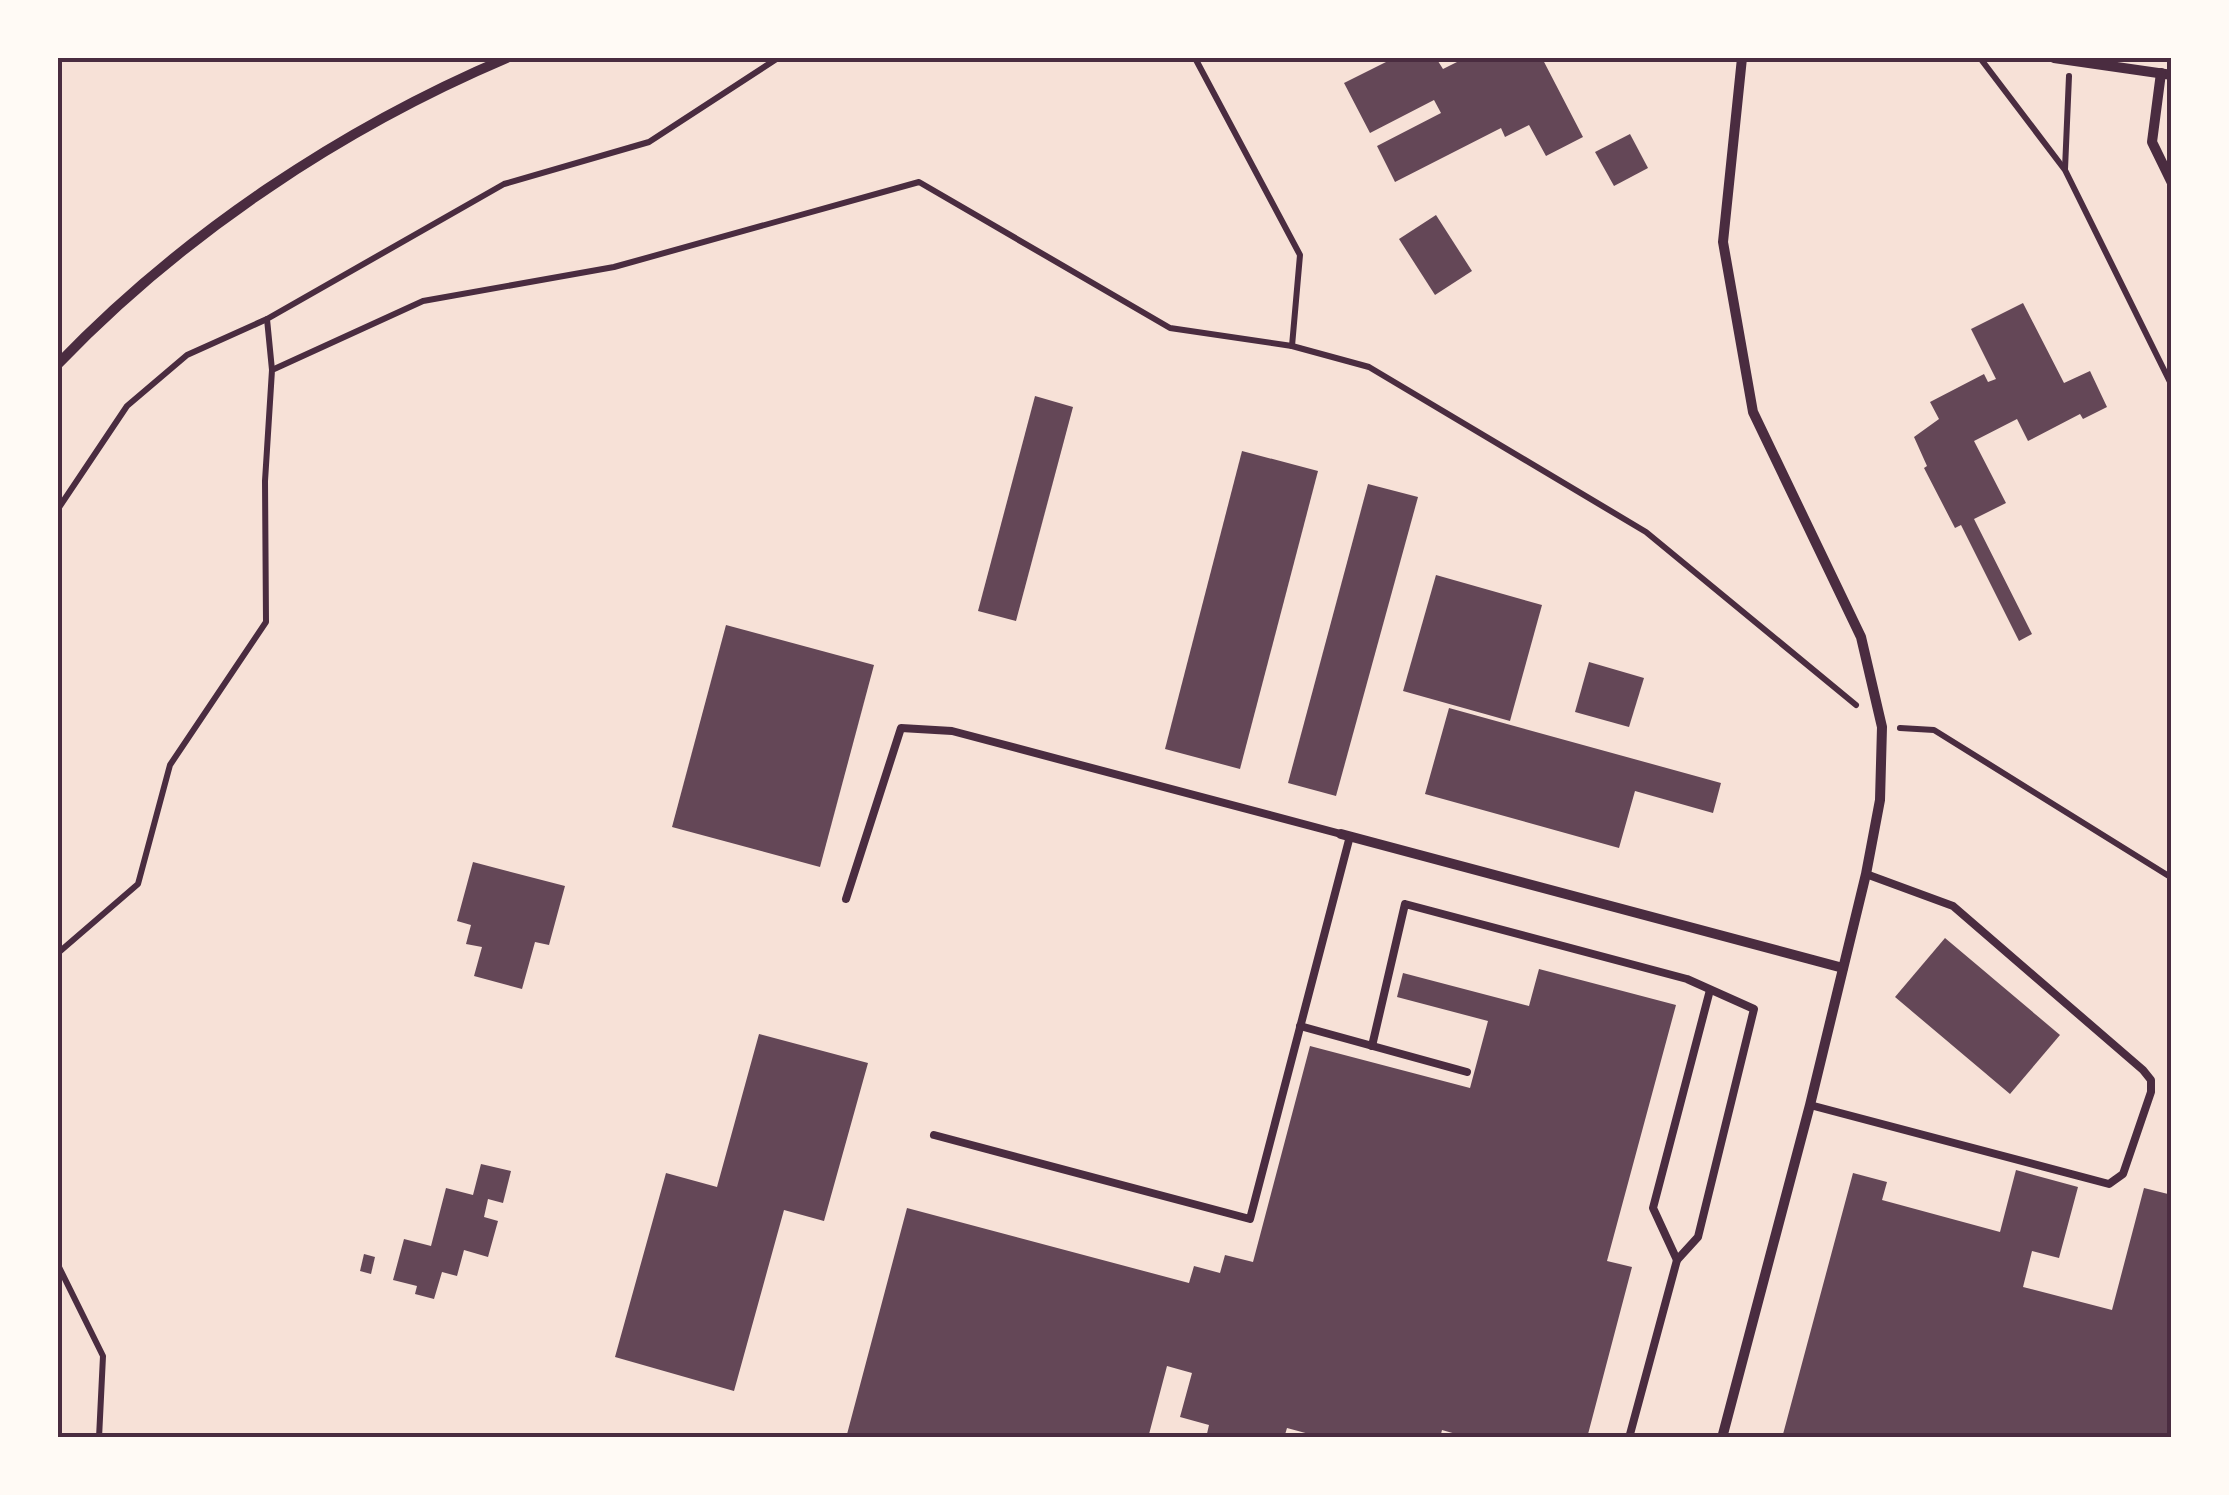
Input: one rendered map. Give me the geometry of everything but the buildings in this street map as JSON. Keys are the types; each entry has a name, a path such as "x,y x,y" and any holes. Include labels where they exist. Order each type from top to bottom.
{"street":[{"path":"58,364 89,331 237,210 327,151 406,106 507,58"},
{"path":"1722,1438 1866,874 1880,800 1882,727 1861,636 1754,412 1722,242 1742,58"},
{"path":"2054,58 2166,74 2152,142 2172,183"},
{"path":"1346,835 1843,968"}],"lane":[{"path":"846,900 901,728 952,731 1346,835 1250,1219 934,1136"},
{"path":"1810,1105 2108,1184 2123,1174 2151,1092 2150,1080 2143,1070 1953,906 1866,874"},
{"path":"1372,1046 1405,904 1687,979 1754,1009 1698,1237 1677,1260 1629,1438"},
{"path":"1677,1260 1653,1208 1710,990"},
{"path":"1300,1026 1467,1072"}],"path":[{"path":"58,509 126,406 187,355 267,319 504,184 648,142 778,58"},
{"path":"1195,58 1300,255 1292,346"},
{"path":"1980,58 2065,170 2172,386"},
{"path":"2065,170 2070,59"},
{"path":"272,370 423,301 614,267 919,182 1170,328 1292,346 1369,367 1646,532 1882,727 1934,730 2172,878"},
{"path":"58,953 138,884 170,765 266,622 264,480 272,370 267,319"},
{"path":"58,1266 103,1356 99,1438"}]}
